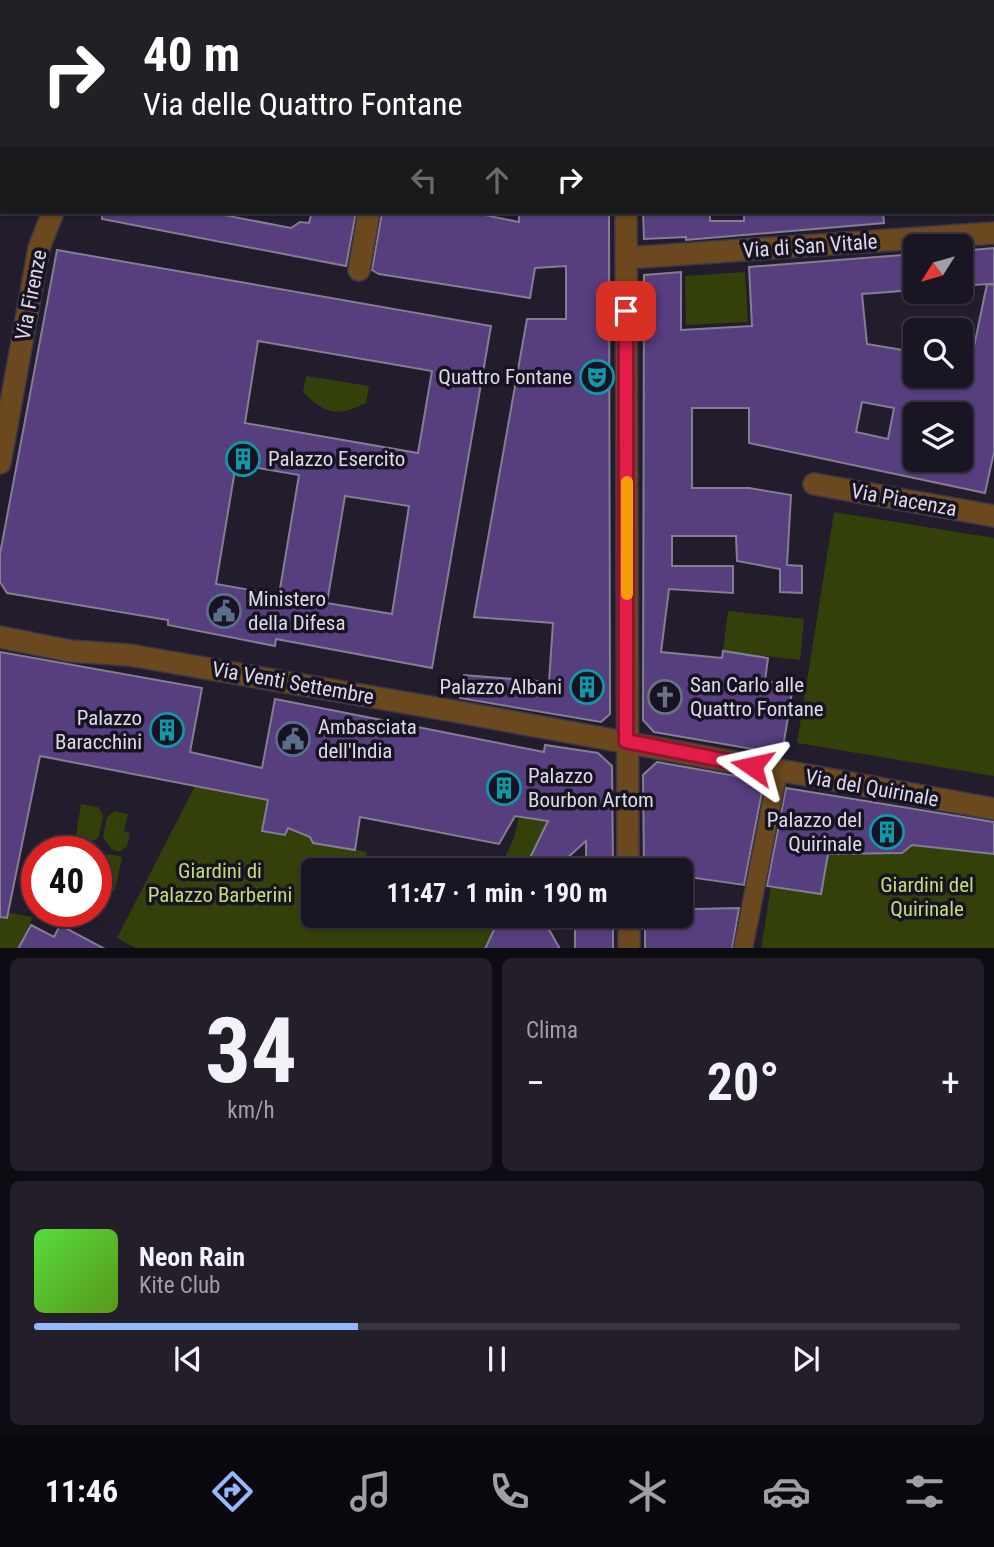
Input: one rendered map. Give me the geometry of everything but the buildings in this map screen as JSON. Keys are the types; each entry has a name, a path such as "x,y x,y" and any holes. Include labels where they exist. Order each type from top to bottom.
{"street":[{"name":"Via Firenze","path":"0,463 39,248 52,214"},
{"path":"359,270 369,214"},
{"path":"626,214 628,858"},
{"name":"Via di San Vitale","path":"626,258 994,233"},
{"name":"Via Piacenza","path":"814,484 993,514"},
{"path":"0,627 71,639 129,654"},
{"name":"Via Venti Settembre","path":"0,637 70,651 129,654 626,741"},
{"name":"Via del Quirinale","path":"626,741 994,809"},
{"path":"743,948 778,771"},
{"path":"629,928 629,948"}],"green space":[{"path":"745,272 748,322 686,325 685,276"},
{"path":"306,376 369,386 366,403 340,412 326,409 303,392"},
{"path":"834,512 994,538 994,776 797,743"},
{"path":"728,611 804,619 800,660 723,651"},
{"name":"Giardini di Palazzo Barberini","path":"195,786 294,805 293,811 267,806 262,831 284,835 287,829 294,825 319,843 367,852 366,858 301,858 301,928 495,928 485,948 135,948 117,938"},
{"path":"81,804 98,807 103,815 99,836 76,835"},
{"path":"115,811 128,814 124,831 130,833 127,846 120,852 112,849 112,836 103,836 107,817"},
{"path":"519,817 548,821 530,858 505,858 514,838"},
{"name":"Giardini del Quirinale","path":"912,845 994,854 994,948 761,948 771,886 821,894 828,854"},
{"path":"112,855 122,857 115,890 112,889"},
{"path":"0,911 21,915 21,927 28,927 19,948 0,948"}],"slow traffic":[{"path":"627,482 627,594"}],"place":[{"name":"Quattro Fontane","path":"597,377"},
{"name":"Palazzo Esercito","path":"243,459"},
{"name":"Ministero della Difesa","path":"224,611"},
{"name":"Palazzo Albani","path":"587,687"},
{"name":"San Carlo alle Quattro Fontane","path":"665,697"},
{"name":"Palazzo Baracchini","path":"167,730"},
{"name":"Ambasciata dell'India","path":"293,739"},
{"name":"Palazzo Bourbon Artom","path":"504,788"},
{"name":"Palazzo del Quirinale","path":"887,832"}],"route":[{"path":"626,311 626,741 752,766"}]}
